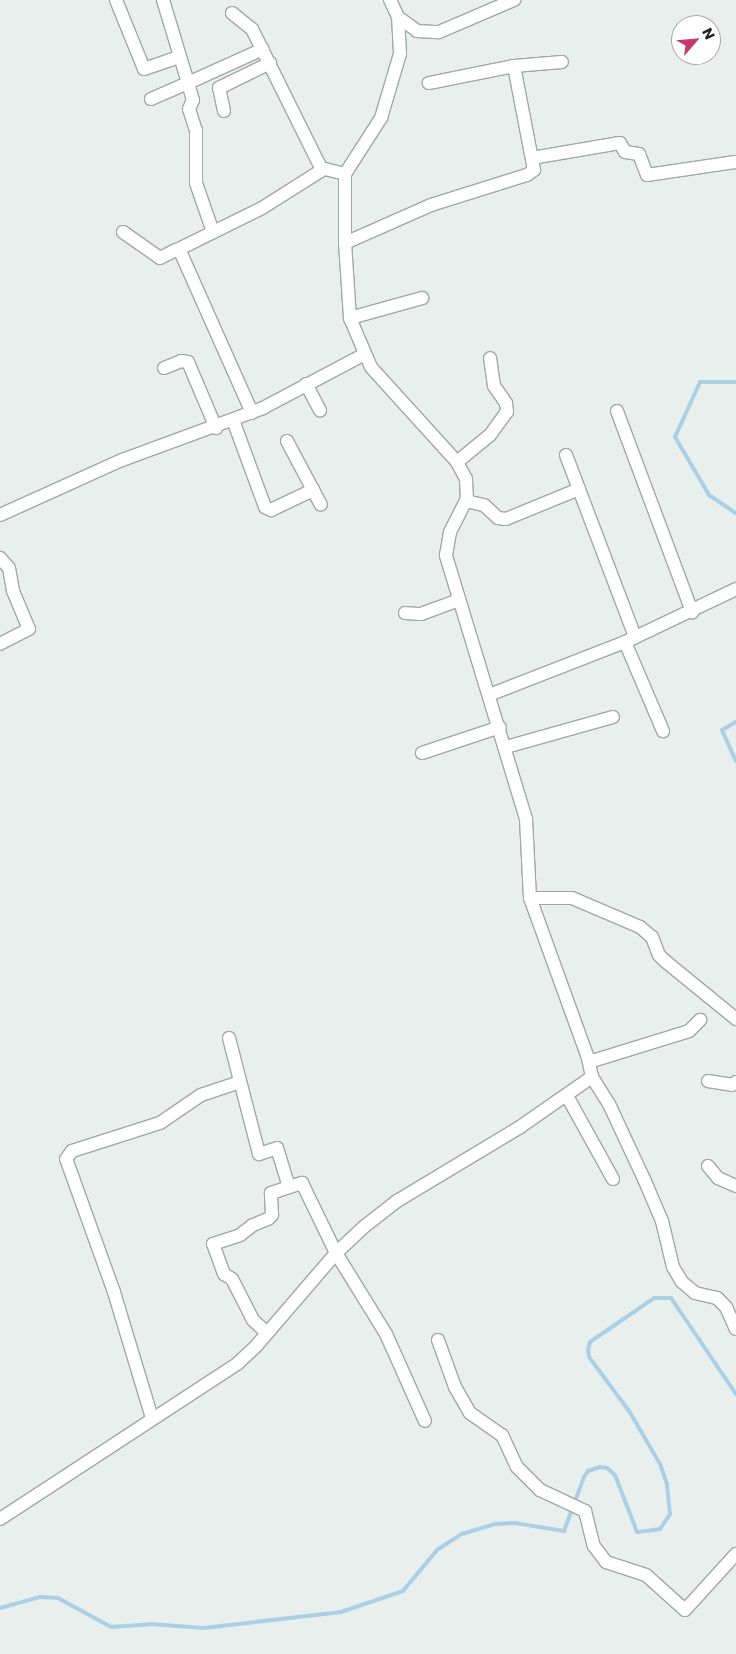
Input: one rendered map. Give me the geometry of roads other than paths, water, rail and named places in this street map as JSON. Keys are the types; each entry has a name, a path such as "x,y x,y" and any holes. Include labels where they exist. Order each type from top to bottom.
{"street":[{"path":"116,0 144,69 179,57"},
{"path":"163,0 193,100 189,109 196,131 196,183 213,232"},
{"path":"390,0 398,17 401,48 381,118 345,174 345,243 350,318 363,355 457,462 467,497 446,544 459,600 500,727 526,819 530,898 589,1062 592,1077 609,1104 644,1178 662,1221 673,1266 682,1282 695,1292 716,1298 726,1307 736,1329"},
{"path":"398,17 418,31 438,32 514,0"},
{"path":"232,13 252,29 263,48 322,170"},
{"path":"151,99 263,48"},
{"path":"429,83 514,66 562,62"},
{"path":"224,111 219,88 270,63"},
{"path":"345,243 431,206 527,175 534,170 514,66"},
{"path":"532,158 620,143 625,152 639,154 647,175 735,162"},
{"path":"123,232 160,258 262,208 322,170 345,174"},
{"path":"179,249 252,413"},
{"path":"350,318 422,298"},
{"path":"0,515 118,462 216,428 252,413 363,355"},
{"path":"457,462 490,435 507,412 506,403 494,386 490,358"},
{"path":"164,368 181,361 188,362 216,428"},
{"path":"306,384 320,410"},
{"path":"617,410 692,612"},
{"path":"233,420 265,508 270,510 313,490"},
{"path":"287,441 321,505"},
{"path":"566,455 663,731"},
{"path":"467,497 484,505 498,518 506,519 579,489"},
{"path":"0,558 9,568 13,590 29,628 0,644"},
{"path":"489,695 630,639 692,612 736,589"},
{"path":"405,613 422,614 459,600"},
{"path":"506,747 613,717"},
{"path":"422,753 500,727"},
{"path":"530,898 572,898 640,926 652,936 658,955 736,1019"},
{"path":"589,1062 689,1031 700,1020"},
{"path":"228,1038 259,1154 278,1148 289,1186"},
{"path":"0,1519 238,1363 268,1333 336,1253 396,1201 567,1096 592,1077"},
{"path":"152,1418 114,1292 66,1159 72,1151 160,1123 201,1095 240,1082"},
{"path":"708,1082 732,1085 736,1082"},
{"path":"567,1096 613,1179"},
{"path":"708,1166 718,1178 736,1186"},
{"path":"268,1333 253,1320 232,1279 224,1274 213,1244 240,1236 253,1225 268,1220 272,1215 271,1193 298,1183 304,1186 336,1253 386,1334 425,1421"},
{"path":"438,1340 455,1387 470,1413 502,1435 517,1466 540,1490 576,1505 589,1518 594,1546 603,1560 646,1575 685,1610 736,1554"}],"waterway":[{"path":"736,382 700,382 675,437 709,495 736,513"},
{"path":"736,722 722,730 736,761"},
{"path":"0,1608 40,1597 58,1598 111,1627 150,1624 204,1628 341,1612 403,1591 437,1550 462,1534 494,1524 515,1523 564,1531 584,1477 588,1471 600,1467 607,1468 615,1475 637,1532 660,1529 670,1514 667,1484 660,1464 629,1411 589,1357 588,1350 590,1342 654,1298 671,1298 736,1394"}]}
